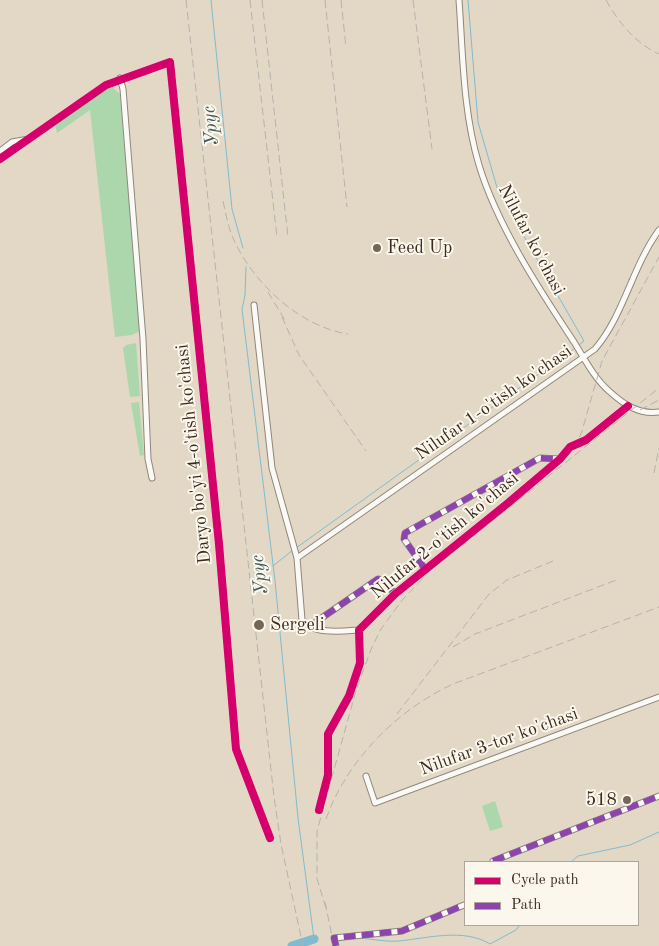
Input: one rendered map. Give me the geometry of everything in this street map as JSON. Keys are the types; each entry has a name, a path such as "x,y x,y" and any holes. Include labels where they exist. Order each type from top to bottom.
{"street":[{"name":"Nilufar ko'chasi","path":"459,0 468,111 482,174 492,202 553,311 604,386 628,406 646,412 659,412"},
{"name":"Daryo bo'yi 4-o'tish ko'chasi","path":"120,78 170,62 219,544 236,748 270,838"},
{"path":"0,159 106,85 120,78 124,98 143,339 148,459 152,478"},
{"path":"0,151 12,142 32,138"},
{"name":"Nilufar 1-o'tish ko'chasi","path":"297,558 595,349 608,334 632,278 659,230"},
{"path":"254,305 272,468 297,558 302,615 305,624 310,626 336,631 359,630 360,663 349,696 328,734 328,775 319,810"},
{"name":"Nilufar 2-o'tish ko'chasi","path":"359,630 395,594 560,459 570,447 586,440 628,406"},
{"path":"425,569 404,539 405,533 422,521 540,458 560,459"},
{"path":"310,626 376,580 383,580 395,594"},
{"name":"Nilufar 3-tor ko'chasi","path":"366,776 375,803 659,697"},
{"path":"493,861 659,796"},
{"path":"336,946 334,938 402,931 464,906"}],"green space":[{"path":"112,87 120,94 140,331 132,335 115,337 90,110 57,133 55,124 106,88"},
{"path":"136,343 140,396 130,397 123,348 126,345"},
{"path":"139,402 144,455 140,456 131,403"},
{"path":"495,801 503,827 490,831 482,806"}],"waterway":[{"name":"Урус","path":"211,0 232,209 243,248"},
{"path":"468,0 478,122 498,191 584,341 579,345"},
{"name":"Урус","path":"246,267 245,295 242,309 275,581 298,818 314,939 318,938"},
{"path":"296,548 575,348"},
{"path":"273,566 293,550"},
{"path":"572,861 578,856 630,845 659,832"},
{"path":"360,938 399,941 457,935 469,936 490,944 516,930 519,926"},
{"path":"292,946 314,939"},
{"path":"339,941 346,939"}],"railway":[{"path":"186,0 274,797 281,844 303,946"},
{"path":"250,0 277,237"},
{"path":"262,0 288,237"},
{"path":"325,0 347,207"},
{"path":"341,0 346,47"},
{"path":"413,0 432,149"},
{"path":"606,0 616,17 628,31 642,44 659,54"},
{"path":"223,201 233,238 252,271 265,286 280,300 312,322 330,330 348,334"},
{"path":"566,457 576,445 582,431 602,361 659,257"},
{"path":"268,292 286,322"},
{"path":"282,317 299,355 366,451"},
{"path":"326,908 317,879 317,831 357,687 381,629 403,599 432,569 659,388"},
{"path":"640,410 659,400"},
{"path":"654,473 659,448"},
{"path":"397,714 489,594 507,580 553,561"},
{"path":"453,647 475,634 619,579"},
{"path":"326,819 335,797 347,777 376,739 412,708 432,695 453,684 659,607"},
{"path":"325,902 334,946"}],"marked path":[{"path":"425,569 404,539 405,533 540,458 560,459"},
{"path":"310,626 378,579 383,580 395,594"},
{"path":"493,861 659,796"},
{"path":"336,946 334,938 402,931 464,905"}],"cycle path":[{"path":"0,159 106,85 170,62 219,544 236,749 270,838"},
{"path":"319,810 328,775 328,734 349,696 360,663 359,630 395,594 508,503 560,459 570,447 586,440 628,406"}],"place":[{"name":"Feed Up","path":"377,248"},
{"name":"Sergeli","path":"259,625"},
{"name":"518","path":"627,800"}]}
